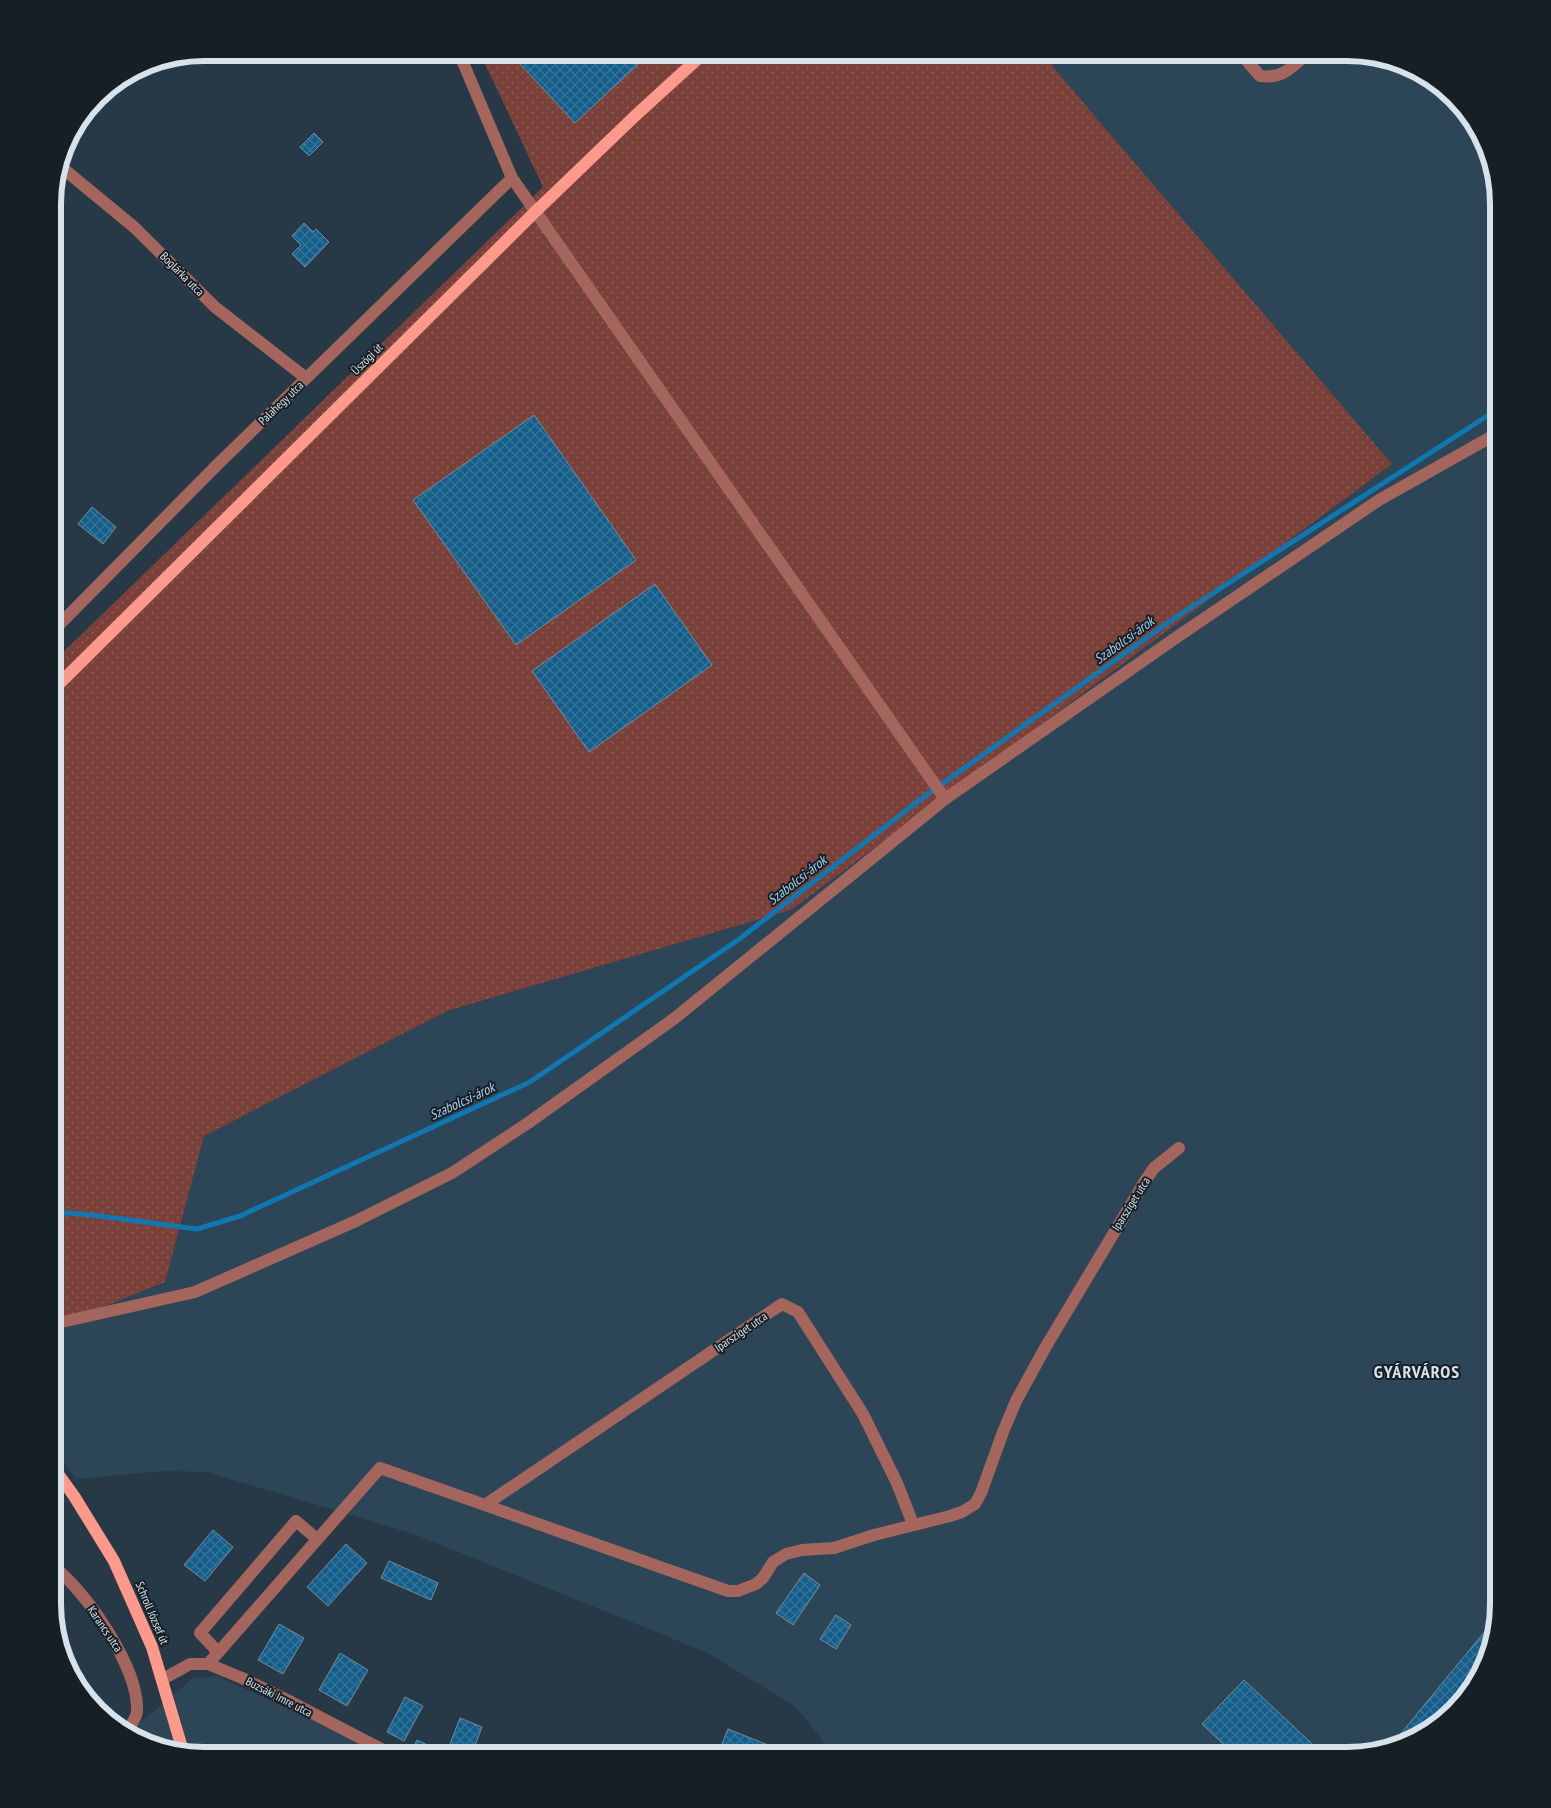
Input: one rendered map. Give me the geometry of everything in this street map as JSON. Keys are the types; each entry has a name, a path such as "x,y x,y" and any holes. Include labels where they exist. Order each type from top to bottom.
{"main road":[{"name":"Üszögi út","path":"62,681 535,212 695,61"},
{"name":"Schroll József út","path":"61,1479 74,1496 114,1561 152,1647 182,1745"}],"street":[{"path":"462,61 512,178 939,791"},
{"path":"1248,62 1260,76 1272,78 1288,70 1297,62"},
{"name":"Boglárka utca","path":"65,170 134,228 215,307 306,378"},
{"name":"Palahegy utca","path":"62,622 217,464 512,178"},
{"path":"61,1322 195,1292 356,1221 452,1173 528,1123 674,1018 939,791 1177,637 1379,500 1490,437"},
{"name":"Iparsziget utca","path":"317,1539 380,1468 711,1586 728,1591 738,1591 756,1584 763,1578 773,1562 786,1554 810,1549 834,1548 913,1524 962,1512 975,1504 1002,1432 1016,1401 1045,1348 1145,1181 1154,1168 1179,1148"},
{"name":"Iparsziget utca","path":"485,1505 782,1304 798,1312 863,1414 897,1483 913,1524"},
{"path":"163,1679 190,1664 208,1664 317,1539 296,1521 200,1633 218,1652"},
{"name":"Karancs utca","path":"61,1572 84,1598 121,1652 135,1686 138,1714 131,1726"},
{"name":"Buzsáki Imre utca","path":"208,1664 291,1702 376,1747"}],"shaded area":[{"path":"484,61 1056,62 1052,66 1392,464 791,910 447,1011 204,1136 165,1282 61,1324 62,654 543,187"},
{"path":"1055,62 1356,62 1384,66 1402,72 1426,85 1454,110 1471,133 1479,149 1487,176 1490,204 1490,1604 1489,1623 1485,1641 1475,1667 1466,1683 1441,1711 1426,1723 1393,1739 1366,1746 828,1747 796,1707 708,1653 414,1534 207,1472 164,1471 76,1479 61,1458 61,1324 165,1281 204,1136 447,1011 791,910 1392,464 1051,65"},
{"path":"217,1676 371,1747 185,1746 158,1739 136,1729 141,1722 193,1678"}],"building":[{"path":"523,61 641,61 575,123 520,64"},
{"path":"314,133 323,142 309,156 300,147"},
{"path":"304,223 313,232 316,229 329,242 305,267 292,254 301,245 292,236"},
{"path":"534,415 636,560 516,645 413,500"},
{"path":"92,507 116,527 103,544 78,524"},
{"path":"655,584 712,665 589,752 532,671"},
{"path":"213,1530 233,1547 205,1581 184,1565"},
{"path":"346,1544 367,1563 328,1606 307,1587"},
{"path":"389,1561 438,1583 431,1600 381,1578"},
{"path":"804,1573 820,1585 793,1625 776,1613"},
{"path":"836,1615 851,1625 836,1649 820,1639"},
{"path":"279,1624 304,1638 283,1674 258,1660"},
{"path":"1488,1628 1475,1667 1466,1683 1454,1698 1426,1723 1398,1737"},
{"path":"340,1653 368,1670 347,1706 319,1690"},
{"path":"1244,1680 1315,1747 1226,1747 1202,1724"},
{"path":"405,1697 423,1706 404,1741 387,1732"},
{"path":"460,1718 482,1727 474,1747 449,1747"},
{"path":"728,1729 773,1747 721,1747"},
{"path":"417,1740 432,1747 414,1747"}],"waterway":[{"name":"Szabolcsi-árok","path":"61,1213 197,1229 240,1216 530,1082 738,940 921,799 1173,619 1490,414"}],"district":[{"name":"GYÁRVÁROS","path":"1417,1372"}]}
